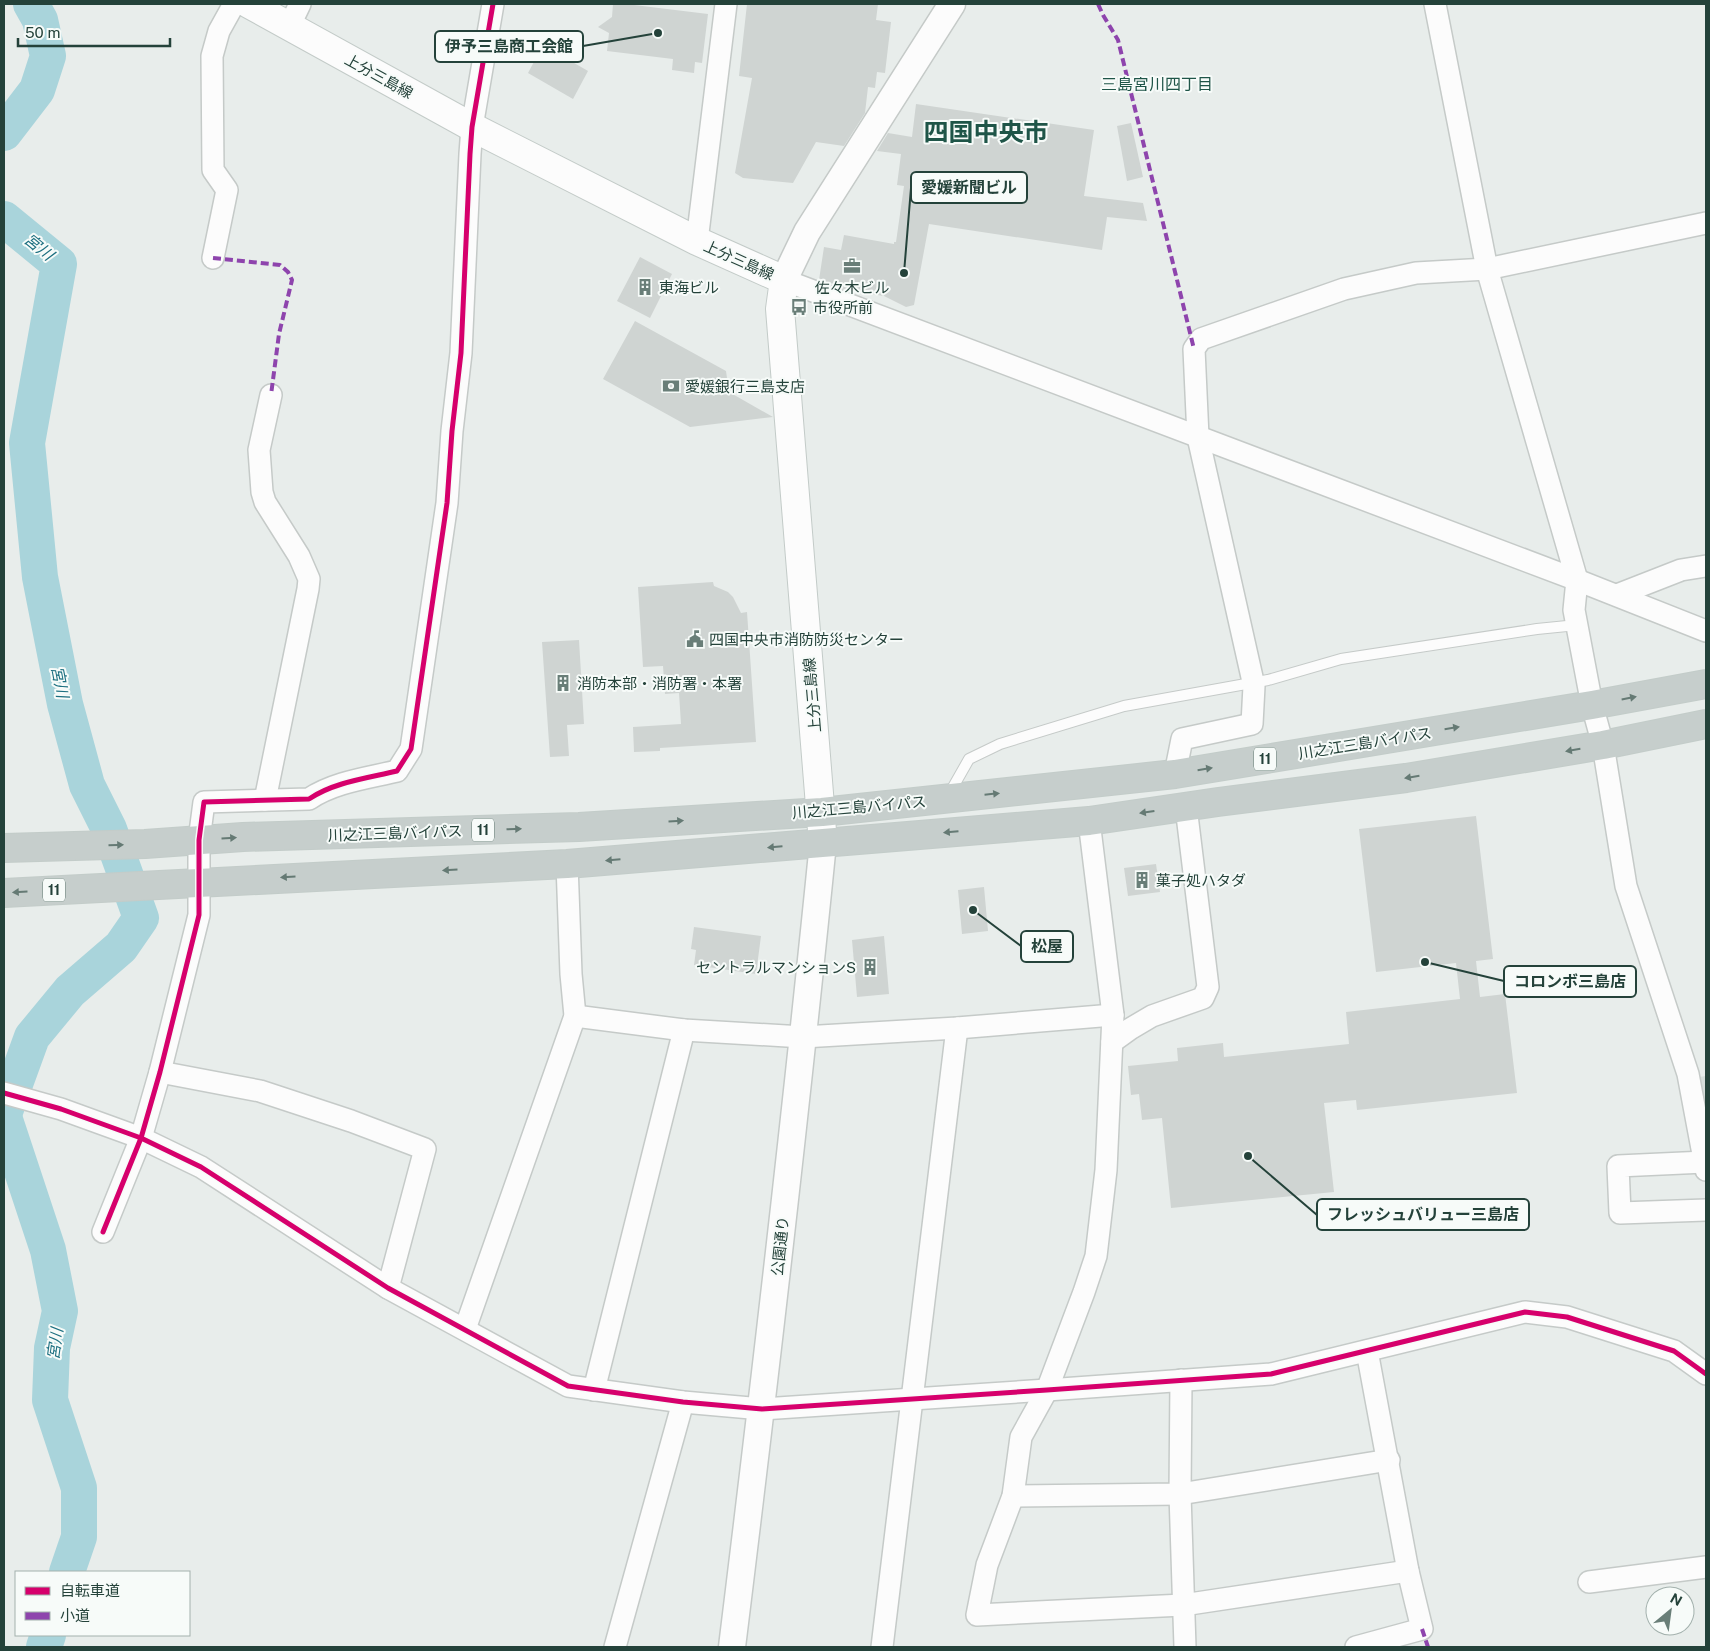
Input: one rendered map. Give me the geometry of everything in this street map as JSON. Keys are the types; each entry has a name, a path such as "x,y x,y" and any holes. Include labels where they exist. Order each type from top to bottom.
{"highway":[{"name":"川之江三島バイパス","path":"4,848 145,844 253,837 579,827 822,812 1175,774 1592,705 1706,684"},
{"name":"11","path":"4,893 566,864 1089,821 1406,778 1603,745 1706,724"}],"main road":[{"name":"上分三島線","path":"249,4 295,15 472,127 697,241 784,280 780,309 823,843"}],"street":[{"path":"213,258 226,190 213,170 212,56 219,31 234,4"},
{"path":"103,1232 141,1138 160,1072 199,916 200,840 204,802 309,799 318,793 347,783 397,771 410,749 447,503 452,431 461,353 472,127 493,4"},
{"path":"697,241 726,4"},
{"path":"952,4 808,232 784,280 1617,595 1706,631"},
{"path":"1435,4 1487,269 1577,580 1574,610 1592,705 1603,745 1626,886 1688,1074 1706,1166 1618,1166 1620,1212 1706,1210"},
{"path":"1175,774 1182,739 1252,724 1253,683 1198,437 1194,349 1201,339 1344,289 1416,273 1487,269 1706,223"},
{"path":"265,800 309,579 299,556 265,502 262,492 259,450 271,395"},
{"path":"1617,595 1681,570 1706,566"},
{"path":"1112,1042 1130,1028 1152,1016 1204,998 1208,987 1186,807"},
{"path":"1089,821 1113,1015 1106,1170 1096,1256 1046,1390 1021,1437 1013,1496 987,1565 977,1615 1183,1605 1408,1571"},
{"name":"公園通り","path":"732,1647 762,1408 804,1037 823,843"},
{"path":"465,1329 575,1016 571,974 566,864"},
{"path":"575,1016 684,1030 804,1037 957,1028 1113,1015"},
{"path":"882,1647 957,1028"},
{"path":"594,1390 684,1030"},
{"path":"160,1072 260,1091 351,1121 425,1149 388,1288"},
{"path":"4,1093 61,1109 141,1138 201,1167 388,1288 568,1386 684,1402 762,1408 1270,1374 1525,1312 1567,1318 1674,1351 1706,1374"},
{"path":"1356,1647 1422,1629 1408,1571 1389,1460 1367,1351"},
{"path":"1181,1380 1180,1494 1185,1647"},
{"path":"615,1647 684,1402"},
{"path":"1013,1496 1180,1494 1389,1460"},
{"path":"1588,1582 1706,1567"}],"lane":[{"path":"946,799 969,759 1000,744 1124,706 1268,680 1340,659 1528,630 1577,625"}],"shaded area":[{"path":"1706,1076 1706,1126 1699,1077"}],"building":[{"path":"613,4 708,14 702,63 695,62 694,73 672,70 673,59 607,51 609,33 598,27 612,17"},
{"path":"747,4 878,4 876,20 891,22 885,73 877,72 875,88 868,87 865,113 844,146 816,142 793,183 743,178 735,173 752,78 739,76"},
{"path":"543,45 588,71 573,99 528,73"},
{"path":"916,104 1094,130 1084,196 1143,203 1147,221 1107,217 1102,250 929,224 914,305 906,307 884,296 846,290 819,280 824,247 841,250 844,235 894,244 896,242 904,186 897,185 901,154 877,151 888,133 912,137"},
{"path":"1131,123 1143,177 1127,181 1117,126"},
{"name":"東海ビル","path":"640,257 672,274 650,318 617,301"},
{"name":"愛媛銀行三島支店","path":"635,321 726,371 729,392 773,417 690,427 603,379"},
{"name":"四国中央市消防防災センター","path":"713,582 714,586 728,592 733,597 741,613 747,612 756,742 660,748 660,751 634,752 633,727 681,724 679,693 665,694 663,666 643,667 638,587"},
{"name":"消防本部・消防署・本署","path":"579,640 584,724 567,725 569,756 550,757 542,642"},
{"path":"1476,816 1493,959 1476,961 1480,997 1505,994 1517,1093 1357,1110 1356,1100 1324,1103 1334,1192 1171,1208 1162,1118 1142,1120 1139,1094 1131,1095 1128,1066 1178,1061 1177,1048 1223,1043 1224,1057 1349,1044 1346,1012 1460,999 1456,963 1376,972 1359,829"},
{"name":"菓子処ハタダ","path":"1156,864 1160,892 1128,896 1124,868"},
{"path":"984,887 988,931 962,934 958,890"},
{"path":"694,927 761,936 756,974 694,965 696,950 691,949"},
{"name":"セントラルマンションS","path":"884,936 889,994 857,997 852,940"}],"waterway":[{"name":"宮川","path":"4,133 37,90 48,56 40,20 31,4"},
{"name":"宮川","path":"4,219 59,264 27,443 40,577 65,704 87,785 109,829 141,918 121,947 70,991 32,1037 4,1114"},
{"name":"宮川","path":"4,1117 48,1250 60,1311 52,1348 50,1400 79,1488 79,1537 67,1571"},
{"name":"宮川","path":"44,1647 48,1636"}],"marked path":[{"path":"1098,4 1118,40 1194,349"},
{"path":"213,258 280,265 288,272 292,280 279,334 271,395"},
{"path":"1422,1629 1428,1647"}],"cycle path":[{"path":"103,1232 141,1138 160,1072 199,915 199,840 204,802 309,799 329,788 397,771 411,749 447,503 452,431 461,353 472,127 493,4"},
{"path":"4,1093 61,1109 141,1138 201,1167 388,1288 568,1386 683,1402 762,1409 1271,1374 1525,1312 1567,1317 1674,1351 1706,1374"}],"place":[{"name":"伊予三島商工会館","path":"658,33"},
{"name":"佐々木ビル","path":"852,266"},
{"name":"愛媛新聞ビル","path":"904,273"},
{"name":"東海ビル","path":"645,287"},
{"name":"市役所前","path":"799,307"},
{"name":"愛媛銀行三島支店","path":"671,386"},
{"name":"四国中央市消防防災センター","path":"695,639"},
{"name":"消防本部・消防署・本署","path":"563,683"},
{"name":"菓子処ハタダ","path":"1142,880"},
{"name":"松屋","path":"973,910"},
{"name":"コロンボ三島店","path":"1425,962"},
{"name":"セントラルマンションS","path":"870,967"},
{"name":"フレッシュバリュー三島店","path":"1248,1156"}],"district":[{"name":"三島宮川四丁目","path":"1157,84"},
{"name":"四国中央市","path":"986,132"}]}
